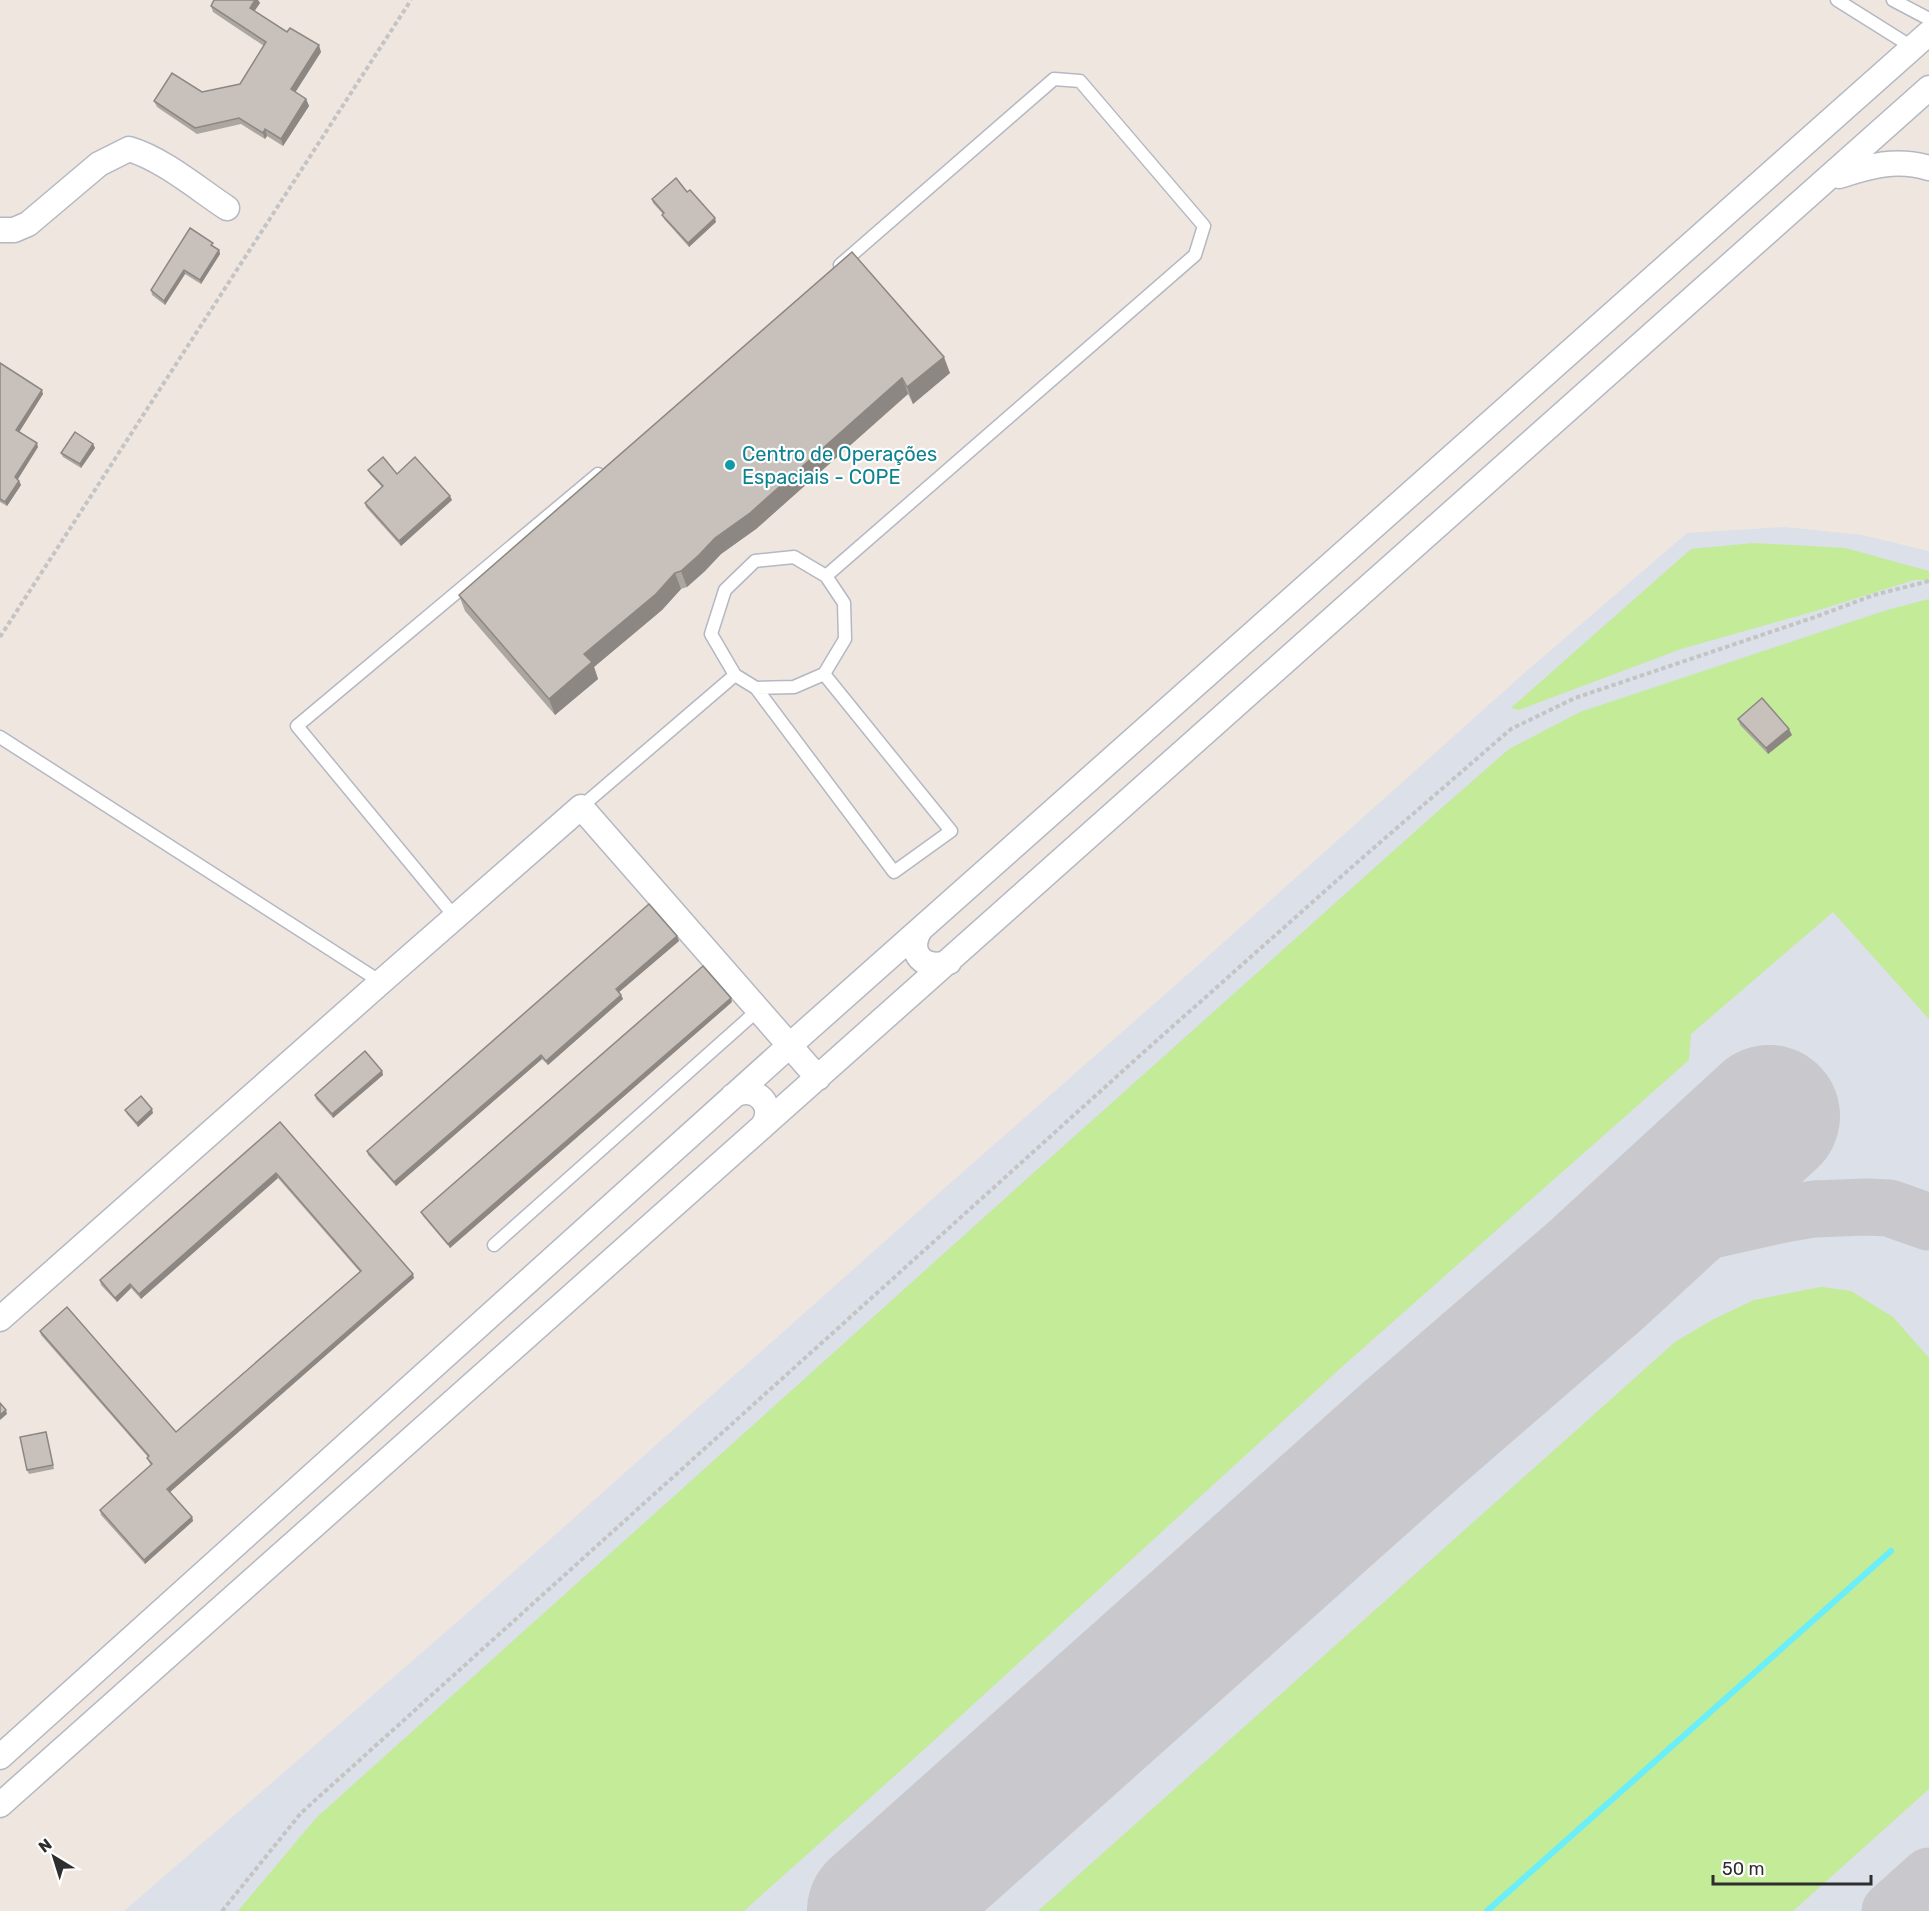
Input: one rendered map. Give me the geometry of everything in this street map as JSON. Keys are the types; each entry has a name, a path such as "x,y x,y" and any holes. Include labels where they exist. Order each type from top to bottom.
{"street":[{"path":"0,1757 733,1096 1920,40"},
{"path":"0,1805 1929,88"},
{"path":"0,230 14,230 28,224 99,164 129,149 156,160 227,208"},
{"path":"1828,179 1872,165 1894,163 1929,168"},
{"path":"0,1320 581,807 818,1078"},
{"path":"920,930 916,936 915,949 923,961 935,965 949,962"},
{"path":"733,1096 746,1092 753,1093 764,1101 767,1115 762,1128"}],"lane":[{"path":"1837,0 1920,40"},
{"path":"1893,0 1929,19"},
{"path":"826,576 1195,255 1204,226 1080,81 1054,79 829,274"},
{"path":"455,917 297,726 604,469"},
{"path":"756,687 794,687 824,674 845,639 844,603 826,576 794,557 755,561 725,590 711,634 735,675 756,687 894,872 951,831 824,674"},
{"path":"581,807 735,675"},
{"path":"0,737 381,982"},
{"path":"494,1245 758,1010"}],"path":[{"path":"0,637 411,0"},
{"path":"222,1911 301,1813 1145,1051 1360,859 1511,729 1575,698 1874,595 1929,581"}],"shaded area":[{"path":"1785,527 1862,535 1929,551 1929,1911 124,1911 464,1616 1522,675 1687,533"}],"green space":[{"path":"1753,543 1845,548 1929,571 1929,580 1914,580 1681,649 1519,710 1511,708 1691,549"},
{"path":"1929,599 1929,1019 1833,912 1691,1034 1689,1060 1344,1365 744,1911 238,1911 316,1818 1509,749 1580,712 1887,610"},
{"path":"1821,1287 1851,1291 1893,1317 1929,1358 1929,1789 1793,1911 1038,1911 1675,1342 1712,1320 1754,1300"}],"building":[{"path":"214,0 255,0 250,8 287,32 290,28 319,45 291,89 306,99 281,139 265,129 263,133 239,118 195,128 154,101 172,73 202,92 240,84 266,42 211,6"},
{"path":"676,178 687,192 690,190 715,218 688,243 662,215 664,213 652,199"},
{"path":"190,228 213,243 211,245 219,250 200,280 184,270 164,301 151,290"},
{"name":"Centro de Operações Espaciais - COPE","path":"852,252 944,357 907,387 902,378 750,513 715,538 681,571 675,573 656,594 584,654 592,662 549,699 459,595"},
{"path":"0,363 42,390 16,430 37,443 15,477 19,481 5,502 0,499"},
{"path":"75,432 93,444 80,464 61,453"},
{"path":"383,457 397,474 415,457 450,496 399,541 365,503 383,486 368,470"},
{"path":"1762,698 1789,729 1766,748 1738,719"},
{"path":"649,904 677,936 616,989 621,995 546,1061 541,1055 394,1182 367,1151"},
{"path":"703,966 731,998 448,1244 421,1212"},
{"path":"365,1051 382,1071 332,1114 315,1095"},
{"path":"141,1096 152,1109 137,1123 125,1110"},
{"path":"280,1122 413,1274 167,1489 192,1517 144,1560 100,1510 152,1464 147,1458 149,1456 40,1331 67,1307 176,1432 361,1271 276,1173 139,1294 130,1284 115,1298 100,1280"},
{"path":"0,1403 6,1410 0,1415"},
{"path":"46,1432 53,1465 27,1470 20,1437"}],"waterway":[{"path":"1487,1911 1891,1551"}],"taxiway":[{"path":"1595,1276 1637,1251 1672,1239 1814,1209 1889,1208 1929,1222"},
{"path":"1890,1911 1929,1876"}],"runway":[{"path":"878,1911 1410,1436 1595,1276 1769,1116"}],"place":[{"name":"Centro de Operações Espaciais - COPE","path":"730,465"}]}
